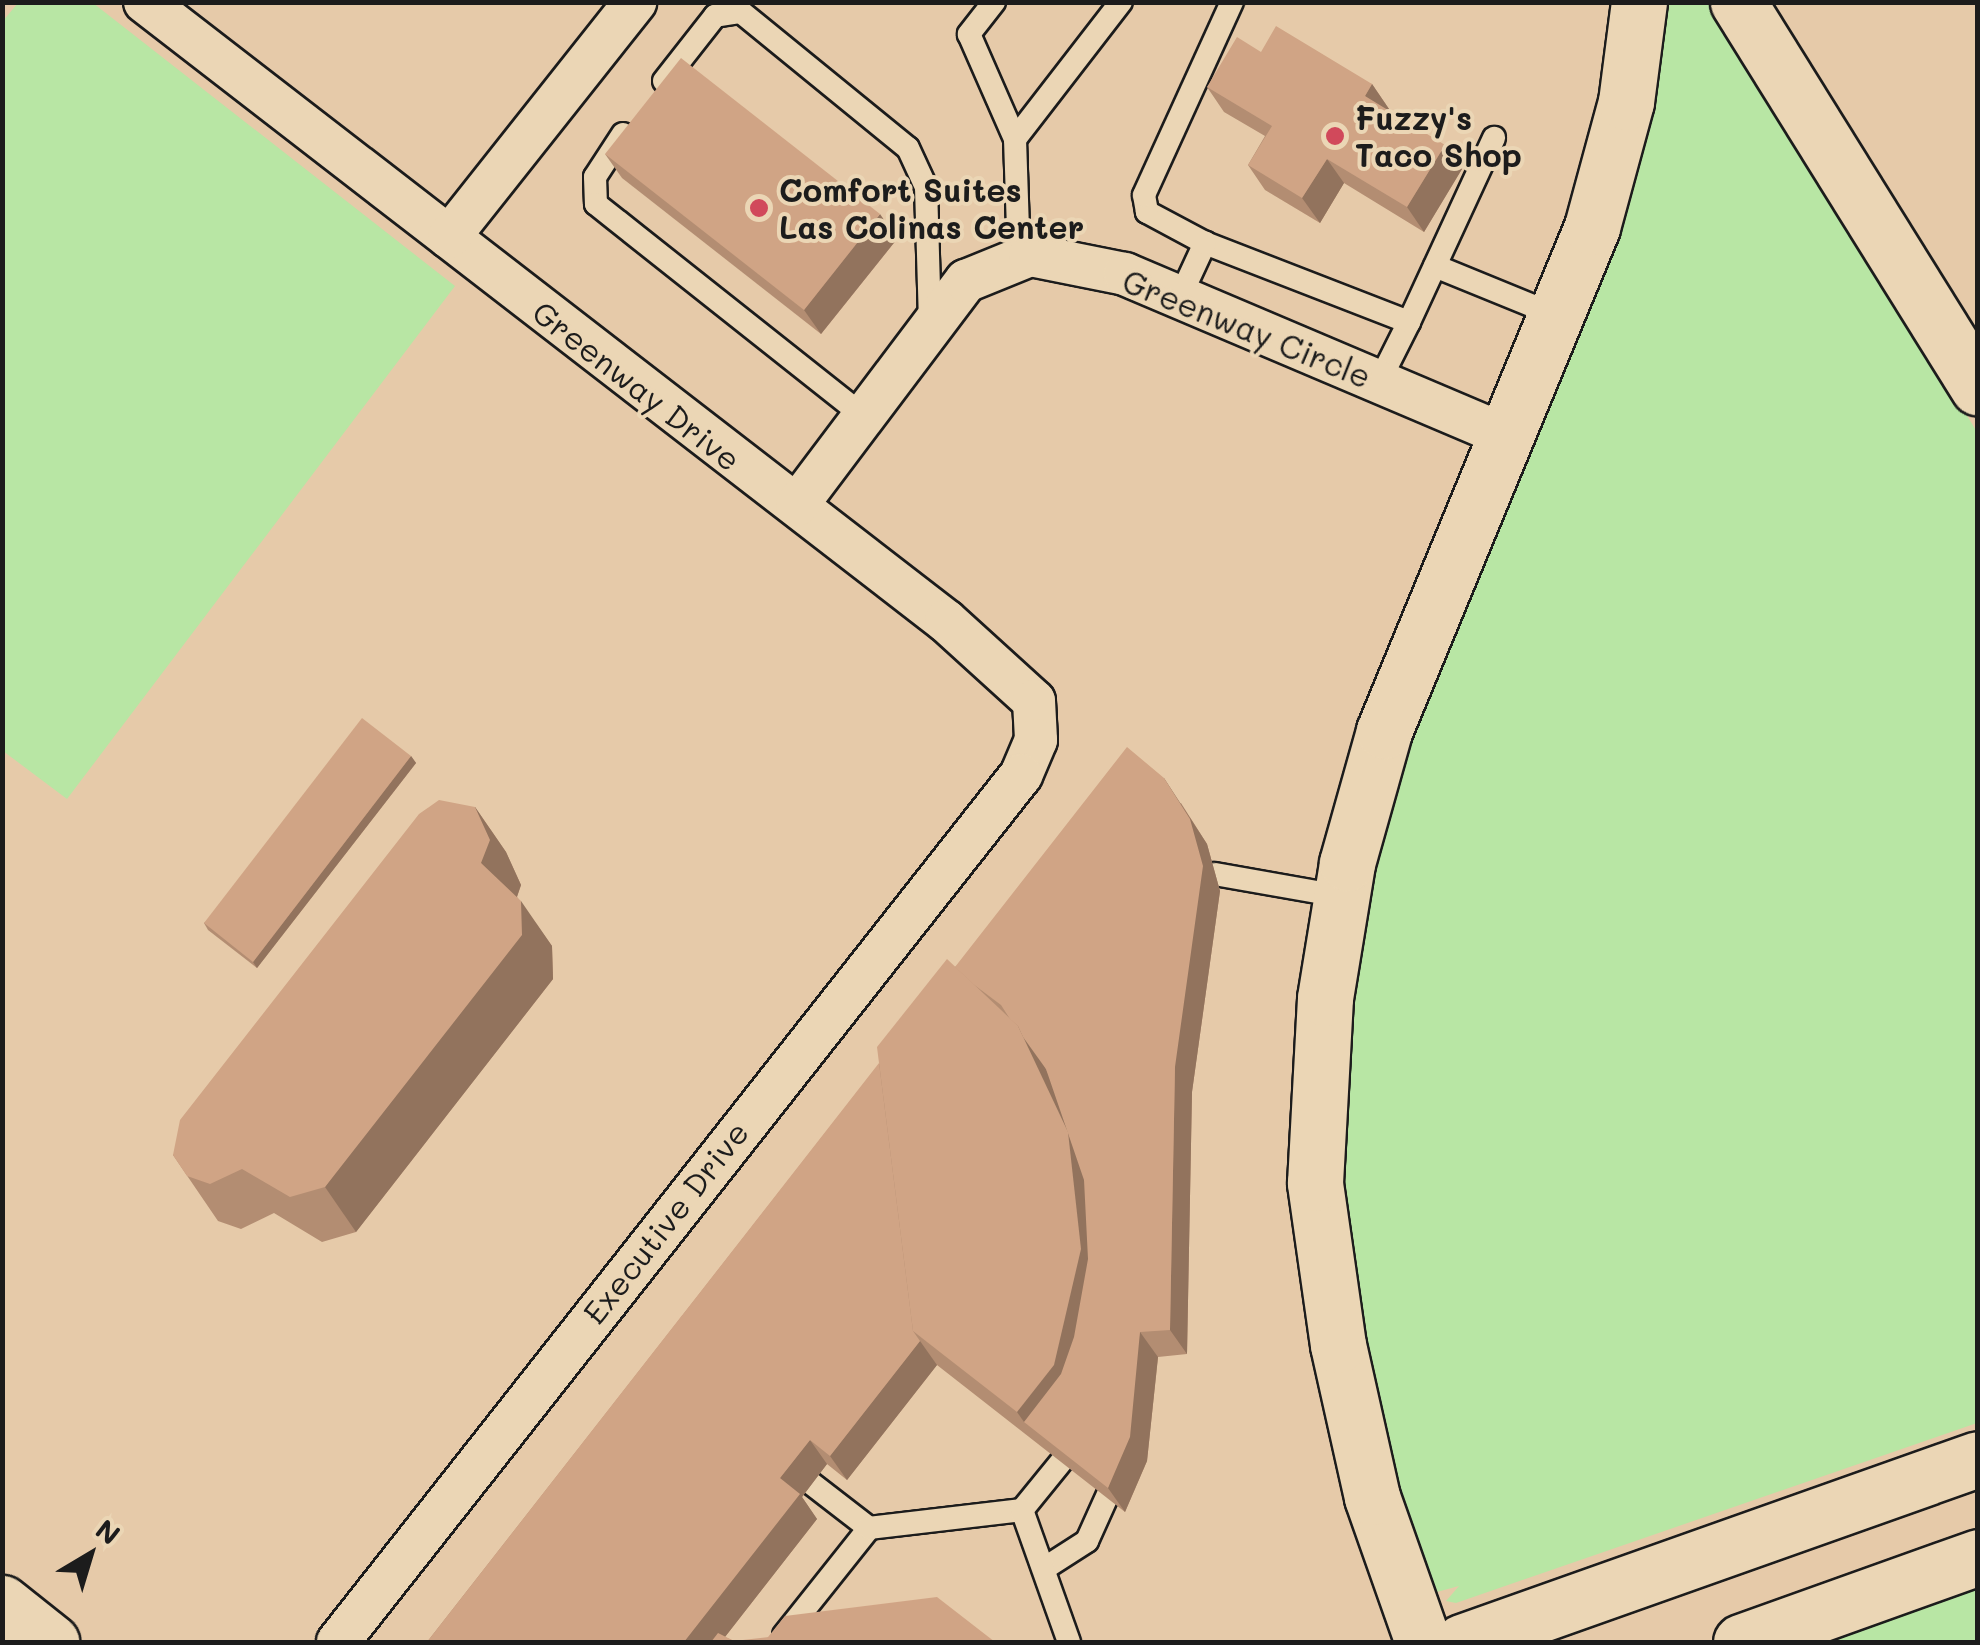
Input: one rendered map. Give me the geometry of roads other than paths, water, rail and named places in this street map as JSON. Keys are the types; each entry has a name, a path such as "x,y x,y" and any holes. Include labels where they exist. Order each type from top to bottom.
{"main road":[{"path":"1424,1642 1368,1478 1316,1184 1324,998 1340,896 1384,730 1592,228 1626,102 1639,2"},
{"path":"1738,2 1978,387"},
{"path":"1462,1642 1978,1459"},
{"path":"1741,1642 1978,1558"},
{"path":"2,1603 51,1642"}],"street":[{"name":"Greenway Drive","path":"145,2 797,505 1034,702 1036,740 996,804"},
{"path":"450,237 635,2"},
{"name":"Greenway Circle","path":"797,505 867,419 966,281 1018,260 1125,274 1504,435"},
{"name":"Executive Drive","path":"338,1642 996,804"}],"lane":[{"path":"994,2 970,34 1015,139 1018,260"},
{"path":"1015,139 1121,2"},
{"path":"1232,2 1144,195 1148,212 1205,243 1409,322"},
{"path":"867,419 596,204 595,177 640,111 715,16 741,12 919,163 930,334"},
{"path":"1380,382 1494,138"},
{"path":"1180,298 1205,243"},
{"path":"1435,266 1555,315"},
{"path":"1215,874 1340,896"},
{"path":"1045,1568 1087,1541 1126,1441"},
{"path":"812,1484 869,1528 1022,1510 1060,1462"},
{"path":"1022,1510 1069,1642"},
{"path":"781,1640 869,1528"}],"place":[{"name":"Fuzzy's Taco Shop","path":"1335,136"},
{"name":"Comfort Suites Las Colinas Center","path":"759,208"}]}
